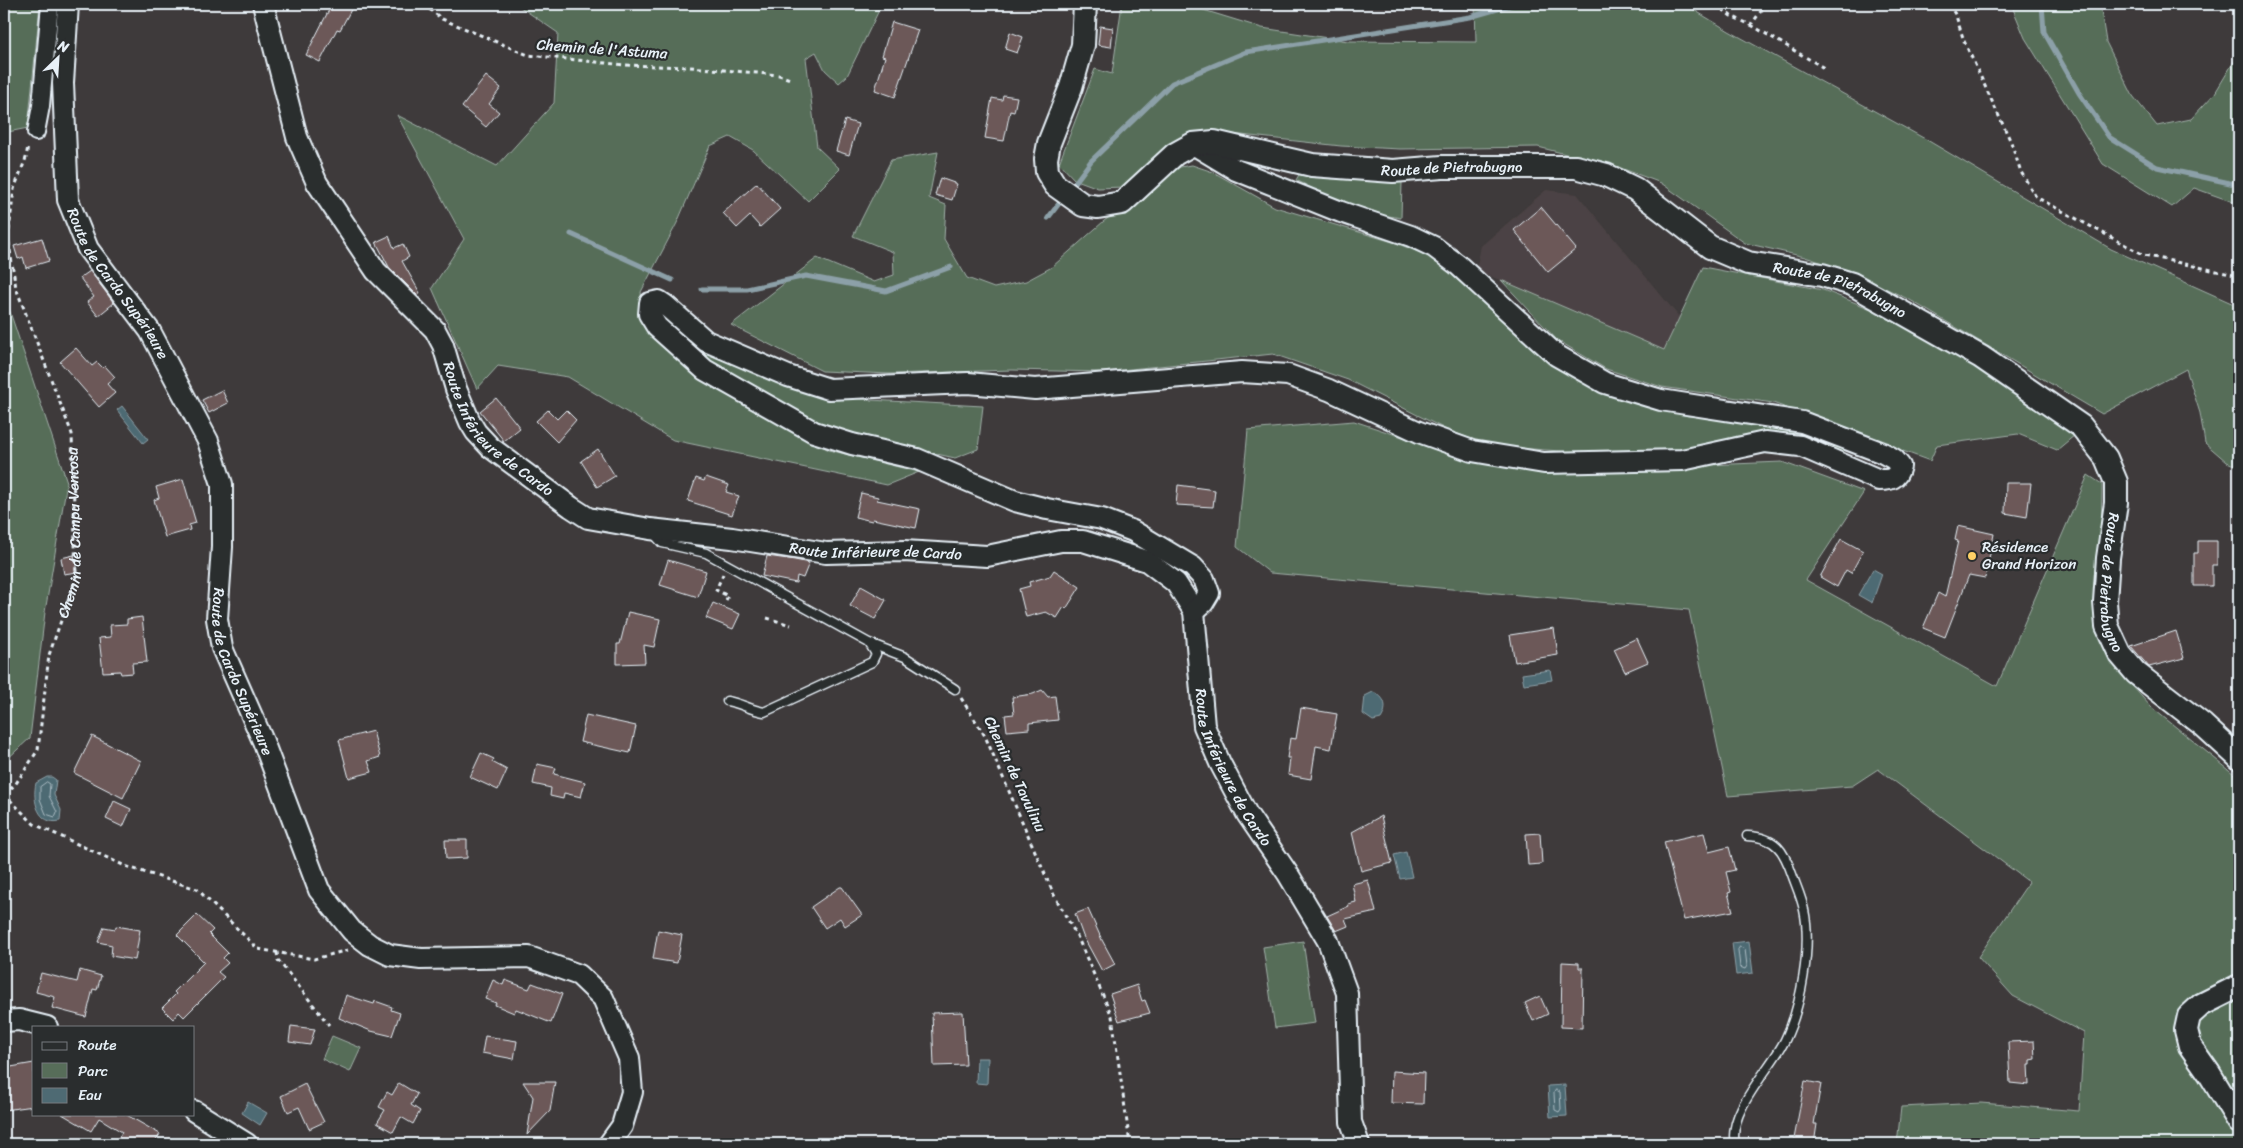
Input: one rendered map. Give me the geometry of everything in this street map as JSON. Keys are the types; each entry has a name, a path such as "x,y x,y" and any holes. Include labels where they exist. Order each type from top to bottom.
{"main road":[{"path":"1085,4 1083,45 1071,87 1049,143 1046,159 1047,172 1055,185 1083,205 1098,207 1122,203 1175,154 1192,144"},
{"name":"Route de Pietrabugno","path":"1192,144 1214,142 1312,165 1393,172 1442,168 1576,167 1606,175 1635,189 1710,247 1748,263 1822,275 1852,284 1981,357 2081,426 2106,458 2116,482 2116,503 2106,594 2107,626 2120,654 2136,673 2203,725 2239,758"},
{"path":"2239,986 2201,1005 2189,1016 2186,1030 2190,1046 2210,1073 2239,1122"}],"street":[{"path":"36,132 41,106 50,4"},
{"name":"Route de Cardo Supérieure","path":"68,4 63,82 68,200 88,249 150,331 208,441 222,484 222,547 217,619 222,648 263,741 319,890 352,931 365,941 390,955 421,960 529,957 579,975 603,998 629,1058 632,1092 622,1126 609,1144"},
{"name":"Route Inférieure de Cardo","path":"263,4 296,137 317,183 376,271 434,330 442,345 459,397 476,432 490,447 588,518 650,530 732,538 826,553 904,551 987,556 1061,541 1083,541 1147,561 1176,583 1194,611 1204,726 1220,763 1247,814 1288,874 1328,942 1347,993 1351,1122 1358,1144"},
{"path":"1192,144 1236,170 1341,212 1411,236 1434,247 1458,266 1556,355 1605,383 1661,400 1802,422 1883,453 1894,459 1900,466 1898,474 1891,480 1879,480 1800,446 1765,442 1682,460 1544,463 1472,451 1419,432 1329,390 1288,375 1242,372 1035,389 968,383 829,389 788,376 706,341 659,301 650,304 649,314 656,327 705,370 814,432 852,444 917,458 1015,501 1102,519 1133,531 1193,567 1204,578 1209,593 1203,603 1194,611"},
{"path":"4,1020 19,1020 43,1026"},
{"path":"195,1112 247,1144"}],"lane":[{"path":"650,530 662,543 706,553 869,643 905,657 955,689"},
{"path":"727,701 737,702 752,710 764,712 872,662 876,654 869,643"},
{"path":"1735,1144 1733,1136 1737,1117 1785,1041 1797,1009 1808,944 1804,909 1791,872 1780,849 1764,836 1747,836"}],"path":[{"name":"Chemin de l'Astuma","path":"423,4 442,19 528,55 779,75 790,79"},
{"path":"1716,4 1731,16 1824,68"},
{"path":"1751,26 1766,4"},
{"path":"1949,4 2011,142 2021,172 2036,197 2144,255 2239,276"},
{"name":"Chemin de Campu Ventosu","path":"4,794 14,785 38,750 49,655 76,578 72,434 16,288 8,238 14,189 26,158 28,146 36,132"},
{"path":"2233,275 2239,281"},
{"path":"726,600 728,596 716,590 727,565"},
{"path":"767,618 791,625"},
{"name":"Chemin de Tavulinu","path":"955,689 985,736 1054,895 1077,936 1112,1016 1130,1144"},
{"path":"4,794 34,824 125,866 197,889 258,949 314,959 358,947 365,941"},
{"path":"277,952 278,960 329,1025"}],"shaded area":[{"path":"1546,190 1577,194 1680,318 1664,350 1476,270 1481,246"}],"green space":[{"path":"4,4 40,4 28,128 8,132 4,155"},
{"path":"516,4 882,4 847,76 839,83 825,70 816,52 806,58 817,147 840,169 808,201 753,150 730,137 710,146 677,223 641,292 643,311 666,348 719,391 829,450 919,472 887,485 673,440 568,377 498,366 477,389 432,288 464,239 397,115 497,166 554,103 558,33"},
{"path":"1122,4 1184,4 1262,28 1348,41 1476,42 1475,4 1691,4 1694,10 1729,31 1927,140 2111,249 2236,305 2239,311 2239,467 2227,462 2205,443 2200,413 2186,369 2102,414 1910,300 1854,273 1805,257 1745,243 1661,183 1618,167 1538,147 1400,149 1341,146 1223,133 1123,187 1098,188 1074,179 1059,163 1095,69 1112,74"},
{"path":"2011,4 2100,4 2106,42 2133,96 2157,126 2191,119 2215,93 2239,53 2239,204 2194,188 2172,207 2103,164 2025,38"},
{"path":"938,152 929,198 946,205 944,239 967,278 994,288 1026,281 1052,267 1104,221 1180,167 1192,165 1213,172 1275,207 1396,243 1433,258 1536,350 1642,403 1688,416 1758,420 1800,428 1845,448 1842,453 1820,442 1782,434 1737,436 1689,451 1588,453 1490,446 1445,429 1348,380 1273,354 1102,372 1012,370 889,374 822,371 731,325 817,258 874,282 894,275 893,252 853,236 891,160"},
{"path":"1300,173 1402,182 1401,218 1365,212 1343,204 1296,180"},
{"path":"1703,267 1823,290 1889,316 2036,404 2075,435 2057,450 2018,434 1937,445 1930,461 1773,403 1662,387 1606,369 1557,340 1501,280 1664,350"},
{"path":"4,294 67,482 45,612 30,738 4,762"},
{"path":"703,349 807,392 870,400 983,406 978,449 955,458 837,432 698,355"},
{"path":"1354,421 1478,462 1559,471 1782,462 1864,492 1806,580 1997,686 2088,475 2102,484 2100,614 2117,669 2151,707 2239,778 2239,1144 1897,1144 1901,1107 1981,1103 2079,1111 2084,1033 2013,996 1978,957 2029,882 1878,769 1852,786 1728,796 1689,610 1270,573 1237,547 1248,430"},
{"path":"1303,941 1315,1023 1275,1028 1263,947"},
{"path":"332,1036 361,1048 350,1072 322,1059"}],"water":[{"path":"122,406 148,439 143,443 117,410"},
{"path":"1873,569 1882,574 1872,603 1858,595"},
{"path":"1550,670 1552,680 1524,684 1522,674"},
{"path":"1373,692 1383,700 1385,711 1381,719 1373,721 1363,714 1365,696"},
{"path":"47,777 52,777 56,780 54,795 61,810 60,821 52,822 46,820 36,804 36,783"},
{"path":"1406,852 1412,877 1400,879 1394,855"},
{"path":"1749,941 1753,973 1736,975 1732,943"},
{"path":"977,1058 988,1058 987,1084 976,1083"},
{"path":"1565,1085 1567,1116 1550,1117 1548,1086"},
{"path":"248,1102 267,1113 260,1125 242,1113"}],"building":[{"path":"332,4 354,4 340,30 337,29 320,62 306,55"},
{"path":"892,22 918,30 895,97 875,90 885,57 882,56"},
{"path":"1100,26 1113,28 1111,47 1098,45"},
{"path":"1010,32 1023,37 1017,53 1005,49"},
{"path":"486,76 501,88 489,104 499,112 486,127 462,107"},
{"path":"1003,95 1017,97 1014,112 1010,111 1004,141 985,138 992,98 1002,100"},
{"path":"845,120 858,124 849,155 836,151"},
{"path":"940,178 957,184 952,200 935,195"},
{"path":"757,183 780,209 760,227 750,216 737,228 723,213"},
{"path":"1541,207 1576,249 1548,272 1514,230"},
{"path":"389,236 394,248 403,244 409,257 402,261 420,293 417,295 389,267 376,242"},
{"path":"42,238 49,261 26,268 23,257 18,259 14,246"},
{"path":"90,271 114,303 98,316 87,302 94,297 80,278"},
{"path":"76,348 92,366 97,362 103,368 105,366 115,377 107,384 115,393 99,407 60,362"},
{"path":"222,390 228,403 209,413 202,400"},
{"path":"496,398 520,428 504,441 480,411"},
{"path":"548,410 557,419 566,410 576,420 557,442 536,421"},
{"path":"598,449 615,476 597,487 581,461"},
{"path":"706,477 729,485 726,492 739,496 732,515 688,501 696,478 704,481"},
{"path":"183,479 196,523 189,525 190,530 165,537 154,500 159,498 156,487"},
{"path":"2006,483 2031,483 2027,517 2005,513"},
{"path":"1178,485 1215,490 1213,507 1176,505"},
{"path":"861,493 878,497 877,500 920,509 916,528 855,517"},
{"path":"1958,526 1994,534 1985,578 1969,575 1945,637 1923,628 1938,593 1945,597 1958,541 1955,540"},
{"path":"1841,539 1863,551 1851,573 1846,570 1837,587 1820,577"},
{"path":"2198,541 2217,541 2217,565 2212,565 2212,586 2194,586 2194,553 2198,553"},
{"path":"74,555 77,572 64,574 61,558"},
{"path":"767,556 809,563 803,578 797,576 796,583 762,576"},
{"path":"668,560 706,571 698,597 660,585"},
{"path":"1054,570 1080,587 1066,609 1064,607 1057,618 1046,612 1026,617 1019,589 1030,586 1029,582 1050,576"},
{"path":"861,586 886,600 875,619 850,606"},
{"path":"713,603 740,614 733,629 706,618"},
{"path":"628,612 660,619 654,647 644,645 645,663 617,664 617,644 620,644"},
{"path":"142,617 147,662 132,663 133,673 121,674 120,671 103,672 99,638 111,637 110,625 127,624 127,619"},
{"path":"1554,628 1558,655 1515,662 1510,635"},
{"path":"2176,631 2184,658 2149,667 2131,646"},
{"path":"1637,638 1648,662 1625,672 1614,649"},
{"path":"1042,690 1048,697 1055,696 1058,720 1029,723 1029,729 1007,731 1005,715 1014,714 1012,697 1033,694"},
{"path":"1301,708 1337,714 1331,749 1316,746 1311,779 1288,775 1290,758 1287,758 1290,738 1296,739"},
{"path":"586,715 636,726 630,753 580,742"},
{"path":"373,731 380,757 368,761 372,772 349,778 339,740"},
{"path":"92,736 141,761 123,798 74,773"},
{"path":"481,753 494,759 492,762 507,770 498,790 470,777"},
{"path":"537,764 556,768 554,774 585,782 581,797 564,793 563,799 550,796 551,788 533,784"},
{"path":"114,801 131,809 123,827 106,819"},
{"path":"1381,816 1392,863 1361,871 1352,832"},
{"path":"1540,833 1542,864 1528,865 1526,834"},
{"path":"1704,833 1709,852 1729,847 1735,870 1726,872 1731,892 1728,893 1733,911 1684,920 1664,842"},
{"path":"445,840 467,840 467,858 446,859"},
{"path":"1368,880 1376,912 1345,919 1348,926 1336,931 1327,916 1349,906 1348,904 1356,902 1352,884"},
{"path":"842,887 862,915 845,926 840,918 825,928 811,907"},
{"path":"1088,909 1115,964 1102,971 1083,936 1075,914"},
{"path":"197,915 213,930 209,934 228,953 223,958 228,963 218,972 224,977 184,1017 179,1012 173,1019 162,1008 176,994 174,992 204,962 177,935"},
{"path":"116,926 140,930 135,960 111,956 112,945 98,942 104,927 115,929"},
{"path":"658,930 682,935 677,963 653,959"},
{"path":"1562,962 1579,963 1579,968 1583,968 1582,1028 1561,1027"},
{"path":"80,970 101,976 97,990 93,989 86,1017 52,1008 55,997 36,992 41,973 77,982"},
{"path":"493,980 503,985 505,980 529,989 532,983 562,994 551,1023 516,1009 514,1013 485,999"},
{"path":"1137,985 1142,1001 1145,1000 1150,1013 1119,1021 1110,994"},
{"path":"346,995 374,1004 375,1001 392,1007 391,1010 400,1013 392,1036 371,1031 339,1018"},
{"path":"1540,996 1548,1014 1533,1021 1525,1003"},
{"path":"963,1012 966,1065 934,1066 932,1013"},
{"path":"291,1026 315,1029 310,1045 289,1042"},
{"path":"485,1036 517,1041 514,1059 482,1053"},
{"path":"2034,1041 2035,1059 2030,1060 2030,1065 2028,1065 2029,1085 2010,1083 2008,1042"},
{"path":"32,1063 32,1106 4,1110 4,1088 8,1088 5,1068"},
{"path":"1392,1071 1424,1073 1423,1104 1391,1103"},
{"path":"1805,1081 1821,1084 1814,1124 1817,1124 1814,1144 1793,1144"},
{"path":"523,1082 555,1082 550,1111 527,1135 533,1097"},
{"path":"399,1083 417,1094 411,1105 420,1111 413,1124 401,1117 393,1132 377,1123 385,1110 379,1107 387,1092 392,1095"},
{"path":"305,1084 324,1122 309,1129 299,1107 288,1112 281,1096"},
{"path":"65,1116 128,1116 160,1134 154,1144 115,1144 122,1132 99,1118 91,1131"}],"waterway":[{"path":"1071,188 1091,161 1172,83 1246,52 1470,17 1515,4"},
{"path":"2042,4 2044,32 2079,93 2109,137 2157,167 2239,185"},
{"path":"1048,218 1064,197"},
{"path":"571,234 672,280"},
{"path":"702,289 747,289 806,276 886,291 951,267"}],"place":[{"name":"Résidence Grand Horizon","path":"1972,556"}]}
